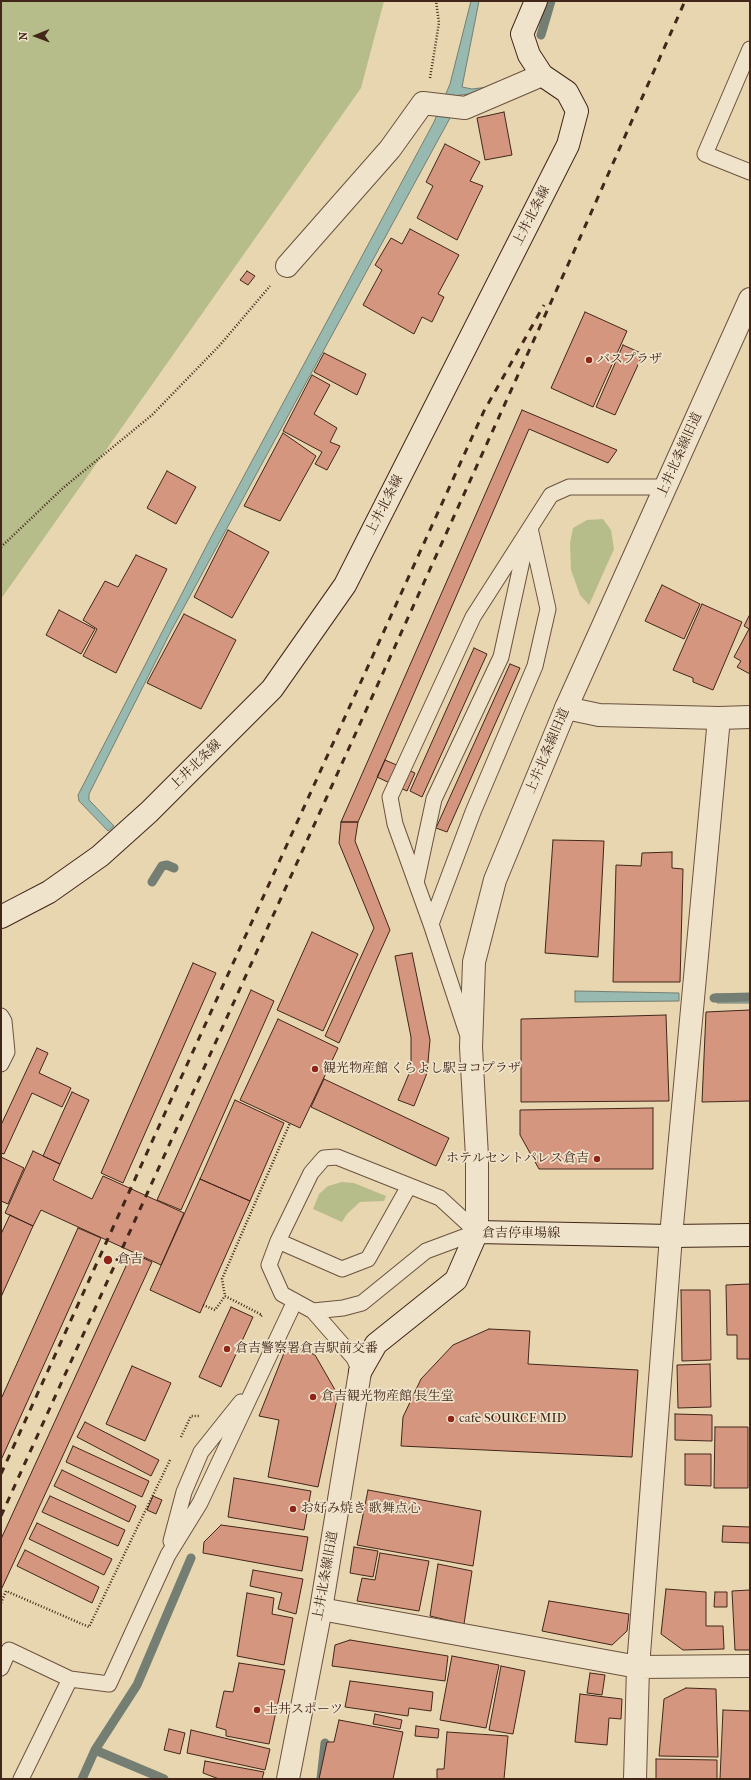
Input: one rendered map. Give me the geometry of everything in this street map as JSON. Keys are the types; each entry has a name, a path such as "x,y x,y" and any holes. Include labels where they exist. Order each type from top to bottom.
{"street":[{"name":"上井北条線","path":"1,917 49,892 100,856 149,812 272,689 345,585 568,145 577,111 567,92 542,75 529,55 522,34 536,1"},
{"path":"287,266 390,149 423,103 465,108 542,75"},
{"name":"上井北条線旧道","path":"477,1232 478,1157 471,1047 474,962 495,880 566,708 750,300"},
{"path":"566,708 599,715 719,718 750,717"},
{"path":"634,1779 638,1667 671,1236 719,718"},
{"name":"倉吉停車場線","path":"360,1372 376,1344 456,1280 477,1232 671,1236 750,1235"},
{"name":"上井北条線旧道","path":"288,1779 321,1609 360,1372"},
{"path":"321,1609 638,1667 750,1666"}],"lane":[{"path":"750,49 705,154 750,172"},
{"path":"471,1047 431,924 395,824 390,797 473,617 551,495 569,487 665,487"},
{"path":"416,883 434,799 501,657 530,528"},
{"path":"431,924 473,812 535,666 548,609 530,528"},
{"path":"1,1016 4,1021 7,1034 7,1052 1,1064"},
{"path":"313,1311 343,1308 362,1303 426,1251 477,1232 440,1198 337,1157 324,1158 311,1173 278,1242 269,1265 282,1294 313,1311 354,1358 360,1372"},
{"path":"278,1242 342,1269 368,1259 409,1186"},
{"path":"1,1668 9,1650 70,1679 109,1684 168,1555 200,1503 295,1301"},
{"path":"168,1555 184,1492 201,1452 257,1383"},
{"path":"21,1779 70,1679"}],"path":[{"path":"425,104 439,23 436,1"},
{"path":"1,547 63,488 152,416 220,344 287,266"},
{"path":"203,1304 215,1310 225,1296 222,1279 290,1123"},
{"path":"279,1135 284,1138"},
{"path":"225,1296 262,1315 258,1322"},
{"path":"177,1444 191,1416 203,1416"},
{"path":"1,1602 6,1592 89,1627 170,1458"}],"green space":[{"path":"1,1 384,1 361,88 1,599"},
{"path":"603,519 611,530 614,549 589,605 580,595 571,570 570,543 573,528 587,520"},
{"path":"342,1182 354,1183 386,1196 384,1201 360,1202 347,1214 342,1222 313,1209 319,1194 328,1186"}],"water":[{"path":"471,1 479,1 462,87 472,89 496,86 482,93 459,95 450,118 171,631 89,794 89,800 114,826 108,831 79,801 78,795 209,541 434,122 450,84"},
{"path":"575,991 679,993 679,1001 575,1002"},
{"path":"716,994 750,994 750,1003 717,1003"}],"building":[{"path":"504,112 512,155 485,160 477,118"},
{"path":"445,144 480,162 470,181 483,186 457,240 417,218 433,186 426,182"},
{"path":"410,229 459,255 438,294 444,297 432,322 422,317 414,334 363,305 382,270 375,265 391,238 402,244"},
{"path":"247,271 255,276 248,285 240,280"},
{"name":"バスプラザ","path":"585,312 627,331 593,407 551,388"},
{"path":"623,345 643,354 615,415 596,407"},
{"path":"324,353 366,374 357,395 314,372"},
{"path":"312,375 330,385 314,414 337,428 330,442 340,446 327,470 315,464 322,452 283,431"},
{"path":"522,410 617,450 608,463 529,429 358,822 341,822"},
{"path":"283,433 316,456 280,521 244,506"},
{"path":"167,471 196,487 176,524 147,508"},
{"path":"228,530 269,552 232,618 194,597"},
{"path":"136,555 167,569 116,673 83,656 97,629 83,620 105,581 118,587"},
{"path":"662,585 700,604 684,639 645,621"},
{"path":"702,604 742,622 713,690 693,682 693,678 673,670"},
{"path":"59,610 95,629 81,654 46,635"},
{"path":"184,614 236,640 201,709 147,683"},
{"path":"750,614 750,674 737,667 741,661 734,657 749,629 744,626"},
{"path":"474,648 487,654 422,797 410,791"},
{"path":"510,664 520,668 447,832 436,828"},
{"path":"385,760 415,773 407,791 377,777"},
{"path":"341,822 358,822 355,841 390,930 339,1043 325,1036 374,928 339,843"},
{"path":"553,840 604,841 598,957 545,953"},
{"path":"672,852 672,868 683,869 680,982 613,982 616,865 641,866 642,853"},
{"path":"312,932 358,954 323,1031 277,1010"},
{"path":"412,953 430,1040 427,1073 414,1106 398,1100 411,1069 411,1037 395,956"},
{"path":"193,963 216,973 123,1183 101,1173"},
{"path":"251,990 274,1001 181,1210 157,1200"},
{"path":"750,1010 750,1101 702,1102 706,1012"},
{"path":"666,1015 669,1101 521,1102 521,1019"},
{"path":"278,1019 338,1048 300,1128 240,1100"},
{"path":"37,1048 48,1053 39,1073 71,1088 62,1107 32,1093 4,1154 1,1153 1,1125"},
{"path":"324,1079 449,1138 436,1166 311,1107"},
{"path":"72,1092 89,1100 60,1164 43,1156"},
{"path":"235,1100 284,1123 250,1201 200,1179"},
{"path":"653,1108 653,1169 539,1169 520,1135 520,1110"},
{"path":"33,1151 60,1164 53,1180 92,1199 103,1176 184,1213 161,1265 41,1210 33,1226 5,1213"},
{"path":"1,1157 24,1168 8,1204 1,1201"},
{"path":"200,1179 250,1201 200,1313 150,1290"},
{"path":"10,1215 33,1226 1,1297 1,1234"},
{"path":"78,1228 101,1238 1,1460 1,1399"},
{"path":"132,1253 152,1262 1,1590 1,1539"},
{"path":"750,1284 750,1359 737,1359 737,1335 727,1335 726,1285"},
{"path":"681,1290 710,1290 711,1360 682,1361"},
{"path":"231,1307 253,1317 221,1387 199,1377"},
{"path":"489,1329 530,1331 528,1364 638,1370 632,1457 401,1446 403,1417 421,1379 453,1345"},
{"path":"288,1343 315,1355 338,1395 318,1487 268,1477 279,1420 259,1416"},
{"path":"710,1364 711,1407 678,1408 677,1365"},
{"path":"132,1366 171,1383 145,1441 106,1424"},
{"path":"675,1414 712,1415 712,1441 675,1440"},
{"path":"85,1422 159,1460 151,1476 77,1437"},
{"path":"715,1427 748,1427 748,1488 714,1488"},
{"path":"73,1446 149,1481 142,1497 66,1462"},
{"path":"685,1454 711,1454 711,1486 685,1485"},
{"path":"62,1470 136,1506 129,1522 54,1486"},
{"path":"234,1478 311,1491 304,1530 228,1517"},
{"path":"368,1490 481,1511 473,1566 357,1545"},
{"path":"50,1496 125,1530 118,1546 42,1512"},
{"path":"153,1496 162,1500 156,1514 147,1510"},
{"path":"37,1523 112,1559 104,1575 29,1539"},
{"path":"221,1525 308,1537 302,1571 203,1553 204,1542"},
{"path":"723,1526 750,1527 750,1543 722,1542"},
{"path":"354,1547 378,1551 373,1577 350,1573"},
{"path":"25,1550 99,1587 92,1603 17,1566"},
{"path":"380,1553 429,1561 419,1611 357,1601 362,1578 375,1580"},
{"path":"438,1564 472,1571 464,1624 430,1616"},
{"path":"253,1570 303,1579 296,1614 278,1609 282,1593 250,1586"},
{"path":"666,1589 706,1592 706,1626 723,1626 724,1649 683,1650 661,1634"},
{"path":"750,1590 750,1650 735,1650 732,1591"},
{"path":"715,1592 727,1592 727,1607 714,1607"},
{"path":"247,1593 274,1598 272,1614 293,1618 284,1665 237,1656"},
{"path":"549,1601 629,1614 627,1631 612,1645 542,1631"},
{"path":"350,1640 448,1656 445,1681 332,1666 335,1645"},
{"path":"452,1656 499,1665 486,1728 440,1720"},
{"path":"239,1663 285,1670 269,1744 226,1736 226,1730 216,1727 224,1691 233,1692"},
{"path":"501,1666 525,1671 513,1734 489,1730"},
{"path":"590,1673 605,1675 602,1695 587,1693"},
{"path":"350,1681 433,1692 431,1711 409,1708 408,1716 345,1707"},
{"path":"686,1688 716,1689 718,1757 659,1756 664,1699"},
{"path":"580,1694 622,1699 621,1719 609,1718 607,1745 575,1742"},
{"path":"723,1710 750,1711 750,1779 720,1779"},
{"path":"375,1714 402,1720 400,1729 373,1724"},
{"path":"339,1720 403,1732 393,1779 319,1779 327,1742 334,1742"},
{"path":"416,1726 439,1729 438,1738 415,1736"},
{"path":"169,1729 185,1733 180,1754 164,1750"},
{"path":"191,1730 270,1749 265,1770 187,1753"},
{"path":"447,1732 508,1736 504,1779 437,1779 437,1769 444,1769"},
{"path":"656,1759 717,1760 717,1779 656,1779"},
{"path":"205,1761 264,1772 262,1779 219,1779 203,1773"}],"waterway":[{"path":"541,35 551,1"},
{"path":"152,882 162,866 167,865 174,868"},
{"path":"714,998 750,997"},
{"path":"82,1779 95,1750 137,1685 191,1558"},
{"path":"321,1779 325,1743"},
{"path":"95,1750 164,1779"}],"railway":[{"path":"1,1516 571,258 685,1"},
{"path":"1,1474 484,411 544,305"}],"place":[{"name":"バスプラザ","path":"589,360"},
{"name":"観光物産館 くらよし駅ヨコプラザ","path":"315,1069"},
{"name":"ホテルセントパレス倉吉","path":"597,1159"},
{"name":"倉吉","path":"108,1260"},
{"name":"倉吉警察署倉吉駅前交番","path":"227,1349"},
{"name":"倉吉観光物産館 長生堂","path":"313,1397"},
{"name":"cafe SOURCE MID","path":"451,1419"},
{"name":"お好み焼き 歌舞点心","path":"293,1509"},
{"name":"土井スポーツ","path":"257,1710"}]}
